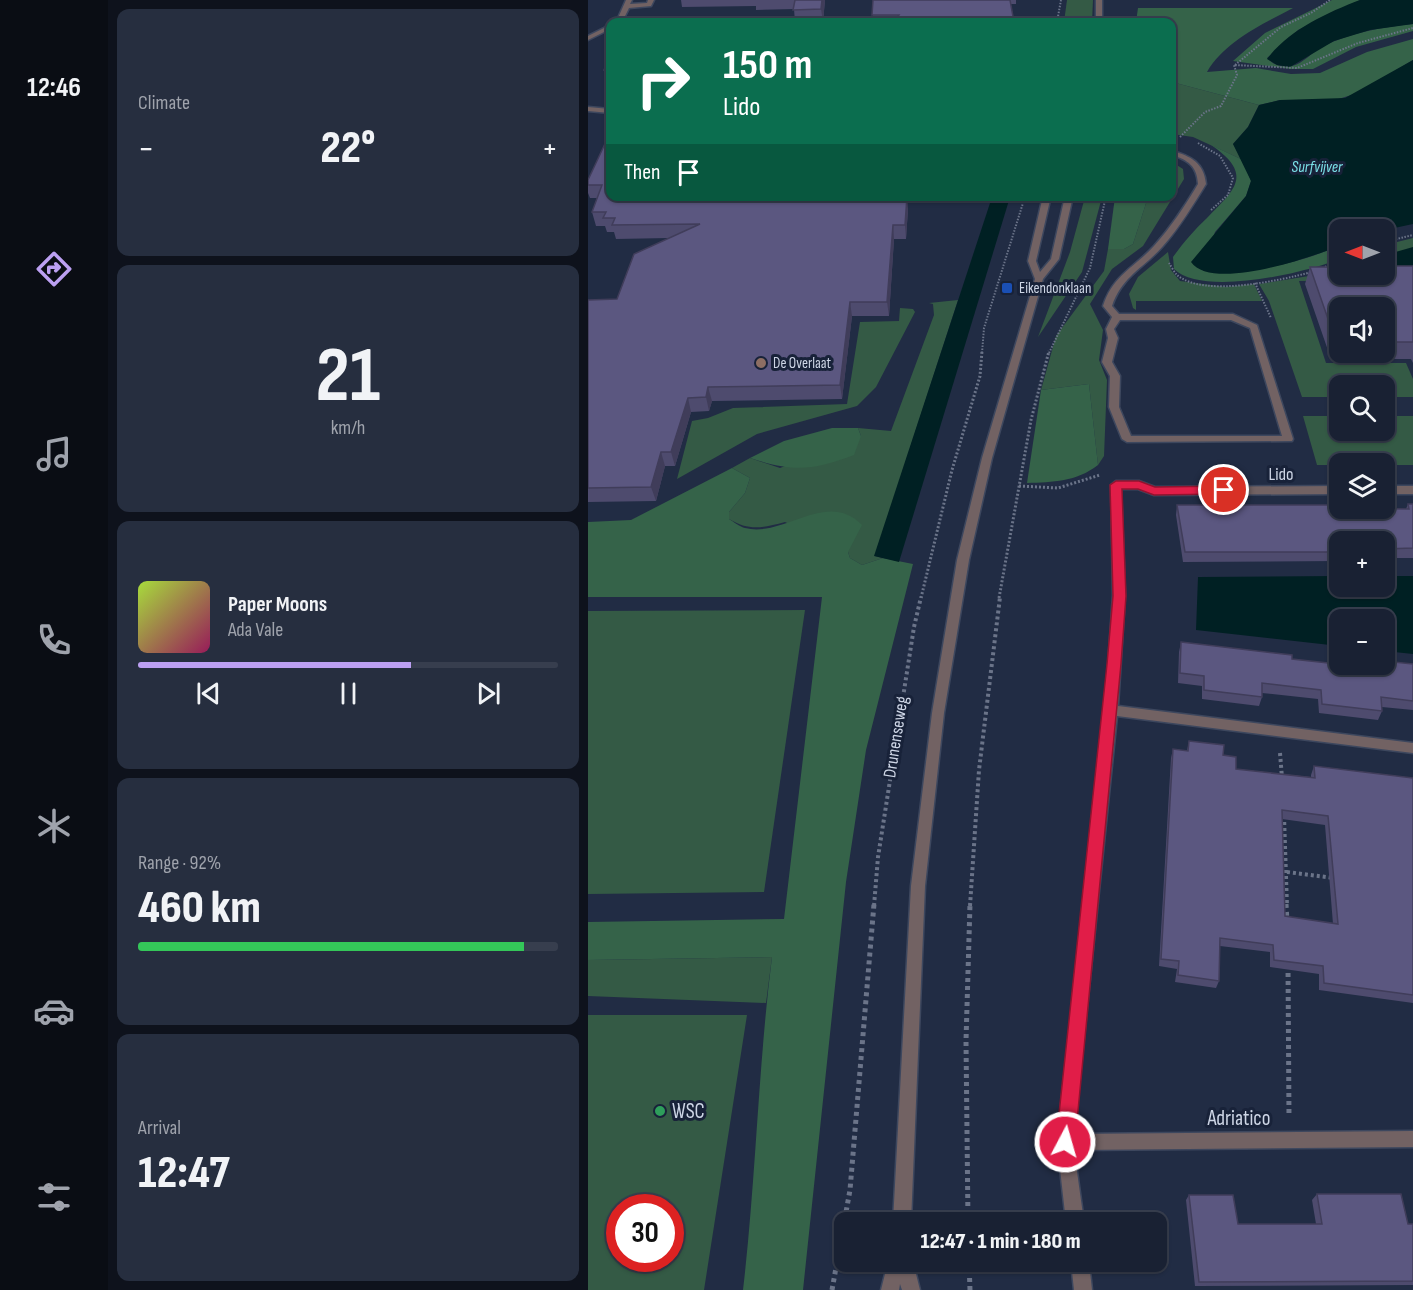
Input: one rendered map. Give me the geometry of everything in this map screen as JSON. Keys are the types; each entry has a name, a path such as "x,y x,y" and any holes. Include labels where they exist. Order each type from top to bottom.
{"street":[{"path":"619,18 628,3 649,5 651,0"},
{"path":"1099,0 1099,18"},
{"path":"588,38 606,29"},
{"path":"588,110 606,111"},
{"path":"1117,316 1110,328 1113,338 1107,362 1115,376 1114,407 1127,439 1288,439 1254,327 1233,317 1117,316 1107,306 1112,289 1126,272 1154,251 1202,184 1202,174 1195,162 1176,155"},
{"name":"Drunenseweg","path":"1039,279 1032,261 1046,201"},
{"name":"Drunenseweg","path":"902,1212 918,886 938,712 963,560 987,458 1039,279 1055,258 1068,201"},
{"name":"Lido","path":"1111,710 1119,596 1116,485 1139,485 1154,491 1329,490"},
{"path":"1395,490 1413,490"},
{"path":"1074,1212 1065,1142 1111,710 1413,748"},
{"name":"Adriatico","path":"1065,1142 1413,1139"},
{"path":"890,1290 894,1272"},
{"path":"906,1272 911,1290"},
{"path":"1081,1272 1083,1290"}],"path":[{"path":"1058,18 1061,0"},
{"path":"1234,65 1281,27 1311,14 1330,0"},
{"path":"1234,65 1297,68 1358,43 1413,28"},
{"path":"1203,218 1228,195 1233,178 1223,157 1210,146 1180,137 1205,112 1221,106 1237,75 1234,65"},
{"name":"Drunenseweg","path":"832,1290 850,1190 878,857 914,627 952,470 980,376 984,328 1023,201"},
{"path":"968,1212 965,1108 969,957 975,803 988,668 1007,549 1042,373 1053,338 1087,276 1105,201"},
{"path":"1395,239 1413,235"},
{"path":"1171,253 1168,263 1171,272 1183,281 1208,284 1243,285 1304,274 1329,265"},
{"path":"1279,731 1282,790"},
{"path":"1284,813 1287,930"},
{"path":"1287,872 1344,879"},
{"path":"1288,954 1289,1140"},
{"path":"969,1272 970,1290"}],"green space":[{"path":"1067,0 1093,0 1092,18 1065,18"},
{"path":"1332,0 1360,0 1298,30 1267,58 1278,65 1292,66 1300,63 1323,46 1356,34 1413,24 1413,31 1356,47 1313,69 1291,69 1233,61 1265,33"},
{"path":"1138,8 1293,8 1234,42 1207,72 1256,68 1291,74 1320,73 1367,52 1413,39 1413,60 1358,93 1335,100 1280,100 1259,105 1176,83 1176,18 1137,18"},
{"path":"1176,83 1259,105 1248,127 1233,144 1243,160 1193,137 1176,135"},
{"path":"1211,145 1243,160 1251,181 1246,196 1215,232 1203,271 1256,269 1289,263 1329,250 1329,263 1280,276 1230,282 1188,277 1174,269 1173,257 1232,191 1236,182 1236,174 1233,165"},
{"path":"1176,165 1183,169 1184,179 1176,192"},
{"path":"1084,201 1101,201 1082,272 1038,337 1070,252"},
{"path":"1114,201 1147,201 1133,244 1124,249 1108,249"},
{"path":"1147,201 1171,201 1143,246 1112,269 1090,304 1103,330 1099,360 1107,380 1104,456 1098,465 1089,384 1041,390 1056,336 1104,271 1108,249 1124,249 1133,244"},
{"path":"1413,238 1413,280 1395,280 1395,242"},
{"path":"1168,252 1171,270 1180,281 1226,287 1254,284 1262,301 1136,301 1136,310 1133,308 1129,294 1138,277"},
{"path":"1329,269 1329,281 1299,281 1326,363 1406,363 1413,379 1413,397 1395,397 1395,375 1329,375 1329,397 1302,397 1269,301 1259,284 1309,276"},
{"path":"958,300 875,556 883,558 862,565 850,558 848,552 785,522 749,527 729,519 729,512 745,493 750,478 732,468 750,458 780,468 861,436 858,428 891,431 934,315 933,304 929,303"},
{"path":"900,308 913,309 915,312 876,387 857,406 757,434 677,479 692,421 708,418 733,408 847,404 860,322 899,321"},
{"path":"1089,384 1098,465 1073,478 1027,483 1041,390"},
{"path":"1303,416 1329,416 1329,441 1395,441 1395,416 1413,416 1413,465 1395,465 1395,453 1329,453 1329,465 1317,465"},
{"path":"832,428 858,428 861,436 854,455 814,467 802,468 778,466 750,458 784,441"},
{"path":"732,468 750,478 745,493 729,512 729,519 741,527 760,529 775,527 820,513 834,512 848,515 862,525 848,552 850,558 862,565 883,558 913,564 866,750 846,882 803,1290 743,1290 772,957 588,960 588,922 784,919 822,597 588,597 588,522 631,520"},
{"path":"805,610 764,892 588,894 588,611"},
{"path":"772,957 766,1003 588,996 588,960"},
{"name":"WSC","path":"588,1015 747,1015 704,1290 588,1290"}],"water":[{"path":"1360,0 1413,0 1413,24 1370,30 1334,41 1290,67 1277,65 1267,59 1297,31 1321,17"},
{"name":"Surfvijver","path":"1413,60 1413,224 1395,228 1395,219 1329,219 1329,249 1286,264 1240,273 1219,274 1202,270 1191,262 1246,196 1251,181 1233,144 1248,127 1259,105 1280,100 1345,98"},
{"path":"991,201 1009,201 899,562 874,556"},
{"path":"1413,247 1413,267 1395,268 1395,252"},
{"path":"1329,576 1329,597 1395,597 1395,576 1413,576 1413,654 1395,652 1395,609 1329,609 1329,645 1196,630 1198,577"}],"building":[{"path":"795,0 822,0 821,9 793,10"},
{"path":"873,0 1010,0 1013,18 897,18 899,15 872,15"},
{"path":"606,142 606,201 907,201 905,225 893,225 887,302 850,302 840,385 708,387 706,397 688,398 671,452 661,452 651,487 588,488 588,300 617,299 634,254 700,224 612,225 615,218 603,218 606,212 592,212 602,185 588,185 588,180"},
{"path":"1395,266 1413,266 1413,342 1395,342 1395,297 1329,297 1329,322 1310,267 1329,267 1329,285 1395,285"},
{"path":"1408,504 1413,504 1413,548 1395,549 1395,531 1329,531 1329,552 1185,552 1177,505 1329,505 1329,519 1395,519 1395,509 1409,509"},
{"path":"1181,642 1292,655 1292,659 1329,663 1329,675 1395,675 1395,662 1413,664 1413,701 1381,697 1382,711 1322,704 1321,690 1262,683 1262,697 1204,690 1204,676 1180,673"},
{"path":"1189,741 1224,745 1223,755 1236,757 1236,769 1315,778 1314,766 1413,778 1413,995 1324,983 1323,966 1274,960 1273,945 1220,938 1219,981 1178,975 1179,961 1161,959 1173,749 1188,751","holes":["1282,810 1328,816 1338,924 1285,916"]},
{"path":"1317,1194 1401,1194 1408,1224 1413,1224 1413,1281 1199,1282 1189,1195 1233,1195 1238,1224 1322,1224"}],"place":[{"name":"Eikendonklaan","path":"1007,288"},
{"name":"De Overlaat","path":"761,363"},
{"name":"WSC","path":"660,1111"}],"route":[{"path":"1065,1142 1111,710 1119,596 1116,485 1139,485 1154,491 1224,490"}]}
